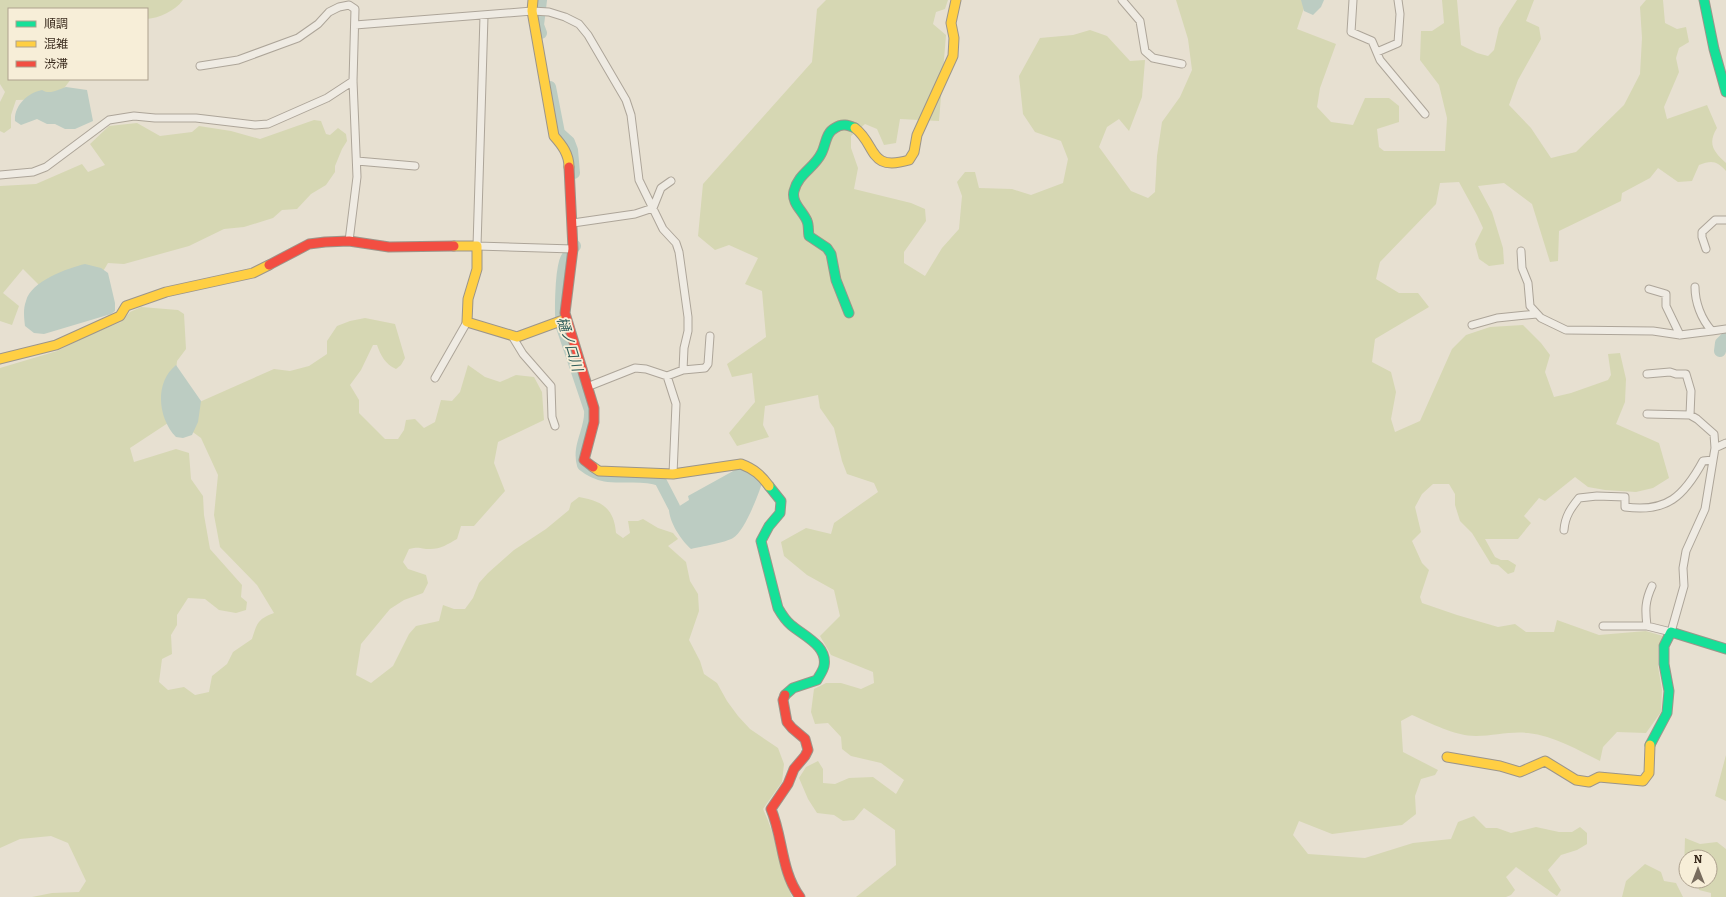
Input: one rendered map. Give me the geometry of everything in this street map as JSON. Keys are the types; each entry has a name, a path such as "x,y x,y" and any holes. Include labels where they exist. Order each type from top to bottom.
{"street":[{"path":"533,0 532,11 554,136 563,147 569,161 573,223 572,249 564,313 594,408 594,422 584,460 599,471 673,474 741,464 751,468 761,475 780,501 780,513 769,526 761,540 778,608 784,618 817,645 823,652 825,659 824,668 817,680 790,689 785,692 783,696 787,722 791,728 805,738 808,744 808,750 806,755 794,768 789,782 771,809 777,823 791,878 800,897"},
{"path":"849,313 836,280 831,254 826,248 810,236 807,230 807,221 794,199 796,184 808,168 822,155 829,133 840,125 856,129 862,135 873,155 880,160 889,163 900,163 909,160 914,152 917,135 953,56 954,38 951,23 956,0"},
{"path":"1122,0 1140,21 1145,51 1154,58 1182,64"},
{"path":"1353,0 1352,32 1372,41 1380,60 1394,78 1413,97 1425,114"},
{"path":"1377,52 1398,44 1400,14 1398,0"},
{"path":"1704,0 1714,49 1726,92"},
{"path":"200,66 238,60 298,38 318,24 329,12 339,7 349,6 355,9 354,81 358,177 349,241"},
{"path":"355,25 532,11 549,12 566,17 580,24 626,100 631,115 639,180 663,229 676,243 679,252 688,317 688,331 684,348 683,370"},
{"path":"435,378 467,322 468,298 476,269 484,16"},
{"path":"0,175 33,172 46,167 109,120 134,116 154,118 196,118 255,125 268,124 327,98 354,81"},
{"path":"357,161 415,166"},
{"path":"573,223 635,214 653,208 661,188 671,181"},
{"path":"1706,249 1702,232 1715,220 1726,220"},
{"path":"0,359 56,345 120,316 126,306 166,292 253,273 309,244 349,241 389,247 477,246 572,249"},
{"path":"1521,251 1522,268 1528,283 1530,306 1541,318 1566,330 1653,331 1680,335 1726,329"},
{"path":"1695,287 1697,304 1708,327 1712,330"},
{"path":"1648,289 1666,294 1666,306 1680,335"},
{"path":"1472,325 1497,318 1537,314"},
{"path":"467,322 517,337 566,319"},
{"path":"512,336 523,354 551,386 552,417 556,426"},
{"path":"587,387 635,368 646,369 666,376 683,370 705,368 708,364 710,336"},
{"path":"1647,374 1670,372 1676,374 1686,374 1691,391 1690,415"},
{"path":"666,376 676,404 673,474"},
{"path":"1447,757 1500,766 1520,772 1545,761 1576,780 1588,782 1599,777 1643,781 1649,773 1649,747 1667,713 1669,691 1664,664 1664,646 1671,632 1684,586 1683,568 1686,551 1705,509 1715,448 1714,434 1697,418 1690,415 1647,414"},
{"path":"1715,448 1726,443"},
{"path":"1564,530 1565,520 1571,508 1579,498 1597,496 1625,497 1625,507 1653,508 1666,504 1680,494 1693,480 1703,461 1713,460"},
{"path":"1647,626 1645,610 1646,598 1652,586"},
{"path":"1603,626 1647,626 1726,649"}],"green space":[{"path":"0,0 183,0 180,4 166,13 148,19 148,8 8,8 8,80 70,80 56,99 16,100 11,115 11,128 4,133 0,131 0,102 5,92 0,84"},
{"path":"826,0 948,0 945,9 936,12 933,24 946,35 939,121 900,119 896,143 884,145 877,129 865,124 851,136 851,148 858,168 854,189 911,203 925,209 926,221 904,252 904,263 925,276 942,248 959,229 962,196 957,182 965,172 975,172 979,188 1012,189 1031,195 1063,183 1068,159 1061,141 1035,132 1023,114 1019,76 1040,38 1073,35 1090,30 1107,36 1130,61 1145,60 1142,97 1129,131 1119,119 1107,127 1099,147 1131,191 1148,198 1155,192 1157,156 1162,122 1180,97 1192,70 1188,39 1176,0 1304,0 1305,5 1297,29 1336,44 1320,88 1317,107 1331,122 1353,125 1365,98 1389,98 1399,106 1399,122 1377,129 1379,147 1384,151 1445,151 1447,118 1439,85 1420,60 1421,31 1432,31 1444,23 1442,0 1457,0 1461,45 1477,53 1488,56 1494,50 1499,28 1517,0 1534,0 1526,21 1539,27 1541,39 1518,80 1509,105 1531,128 1551,158 1576,152 1624,105 1640,74 1642,38 1640,7 1646,0 1663,0 1665,23 1677,29 1686,27 1689,42 1679,48 1676,58 1679,72 1664,107 1667,119 1707,105 1717,128 1712,139 1713,147 1726,163 1726,171 1717,163 1707,162 1699,165 1692,181 1678,182 1658,168 1650,178 1622,193 1621,201 1559,231 1558,261 1550,262 1532,204 1504,183 1478,186 1492,212 1503,248 1504,264 1489,266 1479,259 1475,244 1483,228 1459,182 1440,183 1436,204 1380,262 1376,279 1399,293 1418,293 1429,307 1375,339 1372,362 1391,372 1396,392 1391,419 1395,432 1420,421 1452,349 1466,335 1490,327 1523,325 1541,343 1550,355 1545,372 1554,397 1571,393 1608,380 1611,375 1608,354 1620,353 1626,379 1625,402 1616,424 1659,443 1669,478 1653,488 1636,492 1605,490 1588,487 1575,477 1545,501 1539,498 1524,516 1531,523 1518,539 1485,539 1495,557 1501,560 1508,560 1516,565 1514,572 1508,574 1498,565 1491,564 1472,533 1460,521 1455,505 1455,494 1449,484 1433,484 1422,494 1415,507 1421,532 1412,541 1422,563 1429,570 1420,597 1422,603 1498,627 1515,624 1526,632 1554,632 1557,620 1599,635 1646,631 1663,636 1658,647 1658,666 1662,690 1661,712 1646,733 1617,732 1603,747 1600,761 1566,744 1547,737 1528,733 1483,736 1459,734 1412,715 1401,721 1403,752 1438,770 1435,775 1421,779 1415,796 1416,814 1402,825 1332,834 1299,821 1293,835 1308,854 1365,858 1413,843 1451,839 1458,822 1474,816 1486,828 1497,828 1511,833 1536,827 1559,832 1572,832 1580,827 1587,833 1587,844 1577,850 1561,855 1548,870 1561,890 1557,896 1516,867 1506,877 1515,890 1511,895 1506,897 856,897 896,865 895,830 864,808 854,820 843,821 834,815 817,813 808,799 799,778 806,767 818,761 823,769 823,783 835,784 849,778 873,777 896,794 904,780 881,763 851,756 842,749 841,737 828,723 815,724 811,712 814,689 826,683 841,683 861,689 874,683 873,672 831,655 820,636 840,616 834,590 807,575 784,556 781,542 806,528 831,534 834,523 878,492 874,483 847,474 842,461 834,428 820,408 818,395 765,406 763,425 769,437 737,446 729,433 755,402 752,373 732,377 727,364 766,337 762,291 745,284 758,258 729,245 715,250 698,236 703,184 812,62 817,9"},
{"path":"314,120 321,121 326,134 330,135 338,128 346,134 347,141 335,166 335,172 326,185 311,194 297,209 282,210 273,218 244,227 224,229 189,246 124,264 108,263 102,273 43,289 23,269 3,293 19,306 12,325 0,321 0,186 36,184 82,164 88,172 105,165 90,144 109,126 137,123 160,136 192,132 199,126 231,131 260,139"},
{"path":"141,307 178,310 184,314 186,349 177,361 171,421 130,448 134,462 176,449 189,453 191,479 203,496 204,515 210,549 242,585 241,597 247,602 246,610 236,613 219,610 205,599 188,598 177,615 177,625 171,635 172,654 162,659 159,682 168,690 184,687 195,695 209,692 212,676 227,664 233,652 252,639 259,622 265,617 274,613 257,585 220,547 214,515 218,475 201,438 190,430 195,404 274,369 290,371 309,366 327,354 327,341 337,326 350,321 365,318 395,324 405,358 401,365 396,369 389,365 382,356 377,345 373,345 361,370 350,385 359,400 359,413 385,439 398,439 404,430 406,420 415,419 424,428 435,422 441,400 452,401 460,392 468,365 485,377 500,382 516,375 534,377 542,392 544,420 498,442 494,463 505,491 474,526 461,526 457,539 441,547 434,549 409,549 403,562 408,569 426,575 428,583 423,593 404,600 390,609 361,644 356,675 371,683 393,666 409,634 416,626 439,621 443,605 454,609 465,609 473,598 479,583 488,573 514,550 546,529 569,510 571,503 579,497 594,501 605,507 613,517 616,533 623,538 630,533 628,521 638,521 643,519 658,528 673,533 678,539 668,546 686,562 690,581 698,594 699,611 689,640 700,661 704,674 717,683 727,701 750,729 778,748 784,764 782,782 763,809 772,830 784,875 792,897 32,897 52,893 79,892 86,881 68,843 51,836 20,839 0,848 0,368 57,351 89,335 121,322 130,312"},
{"path":"1726,755 1726,801 1715,796"},
{"path":"1685,838 1700,844 1717,842 1726,849 1726,897 1711,897 1711,893 1699,889 1718,889 1718,849 1685,849"},
{"path":"1645,864 1661,872 1664,881 1676,883 1683,897 1622,897 1626,881"}],"shaded area":[{"path":"1301,0 1324,0 1321,7 1313,15 1304,11"},
{"path":"66,87 87,90 93,121 75,129 65,129 55,124 47,124 37,119 21,125 15,121 15,115 19,105 31,94 42,90 54,92"},
{"path":"85,264 101,268 108,273 115,303 115,311 111,314 44,334 34,333 25,326 25,304 29,294 35,287 51,276"},
{"path":"176,365 201,401 198,422 192,435 183,438 176,437 170,429 162,411 161,401 164,381 169,372"},
{"path":"742,468 752,472 762,483 754,505 742,529 730,540 691,549 683,541 676,530 669,512 669,507 676,504 678,507 689,500 688,496 735,470"}],"waterway":[{"name":"樋ノ口川","path":"541,0 538,25 541,33"},
{"name":"樋ノ口川","path":"550,87 559,133 569,142 572,150 574,173"},
{"name":"樋ノ口川","path":"575,246 569,253 565,262 561,312 562,327 590,410 589,424 582,451 583,465 602,475 640,476 660,480 674,507"},
{"path":"1720,351 1721,343 1726,338"}],"traffic: fast":[{"path":"1704,0 1714,49 1726,92"},
{"path":"849,313 836,280 831,254 827,248 809,236 808,223 794,199 794,191 799,180 818,159 823,151 829,133 838,126 843,125 855,128"},
{"path":"769,486 781,501 780,513 769,526 761,541 778,608 789,623 819,647 824,659 824,666 817,680 793,688 785,695"},
{"path":"1650,745 1667,713 1669,691 1664,664 1664,646 1671,632 1726,649"}],"traffic: slow":[{"path":"533,0 532,11 554,136 560,143 568,158 569,167"},
{"path":"855,128 862,135 880,160 896,163 909,160 914,152 917,135 953,56 954,38 951,23 956,0"},
{"path":"454,246 477,246 477,269 468,299 467,322 517,337 566,319"},
{"path":"0,359 56,345 120,316 126,306 166,292 253,273 269,265"},
{"path":"593,467 599,471 673,474 741,464 757,473 769,486"},
{"path":"1447,757 1500,766 1520,772 1545,761 1576,780 1589,782 1599,777 1643,781 1649,773 1650,745"}],"traffic: jam":[{"path":"569,167 573,249 565,313 594,408 594,422 584,460 593,467"},
{"path":"269,265 309,244 325,242 349,241 389,247 454,246"},
{"path":"785,695 783,700 787,722 805,739 808,750 794,769 788,784 771,809 789,877 800,897"}]}
